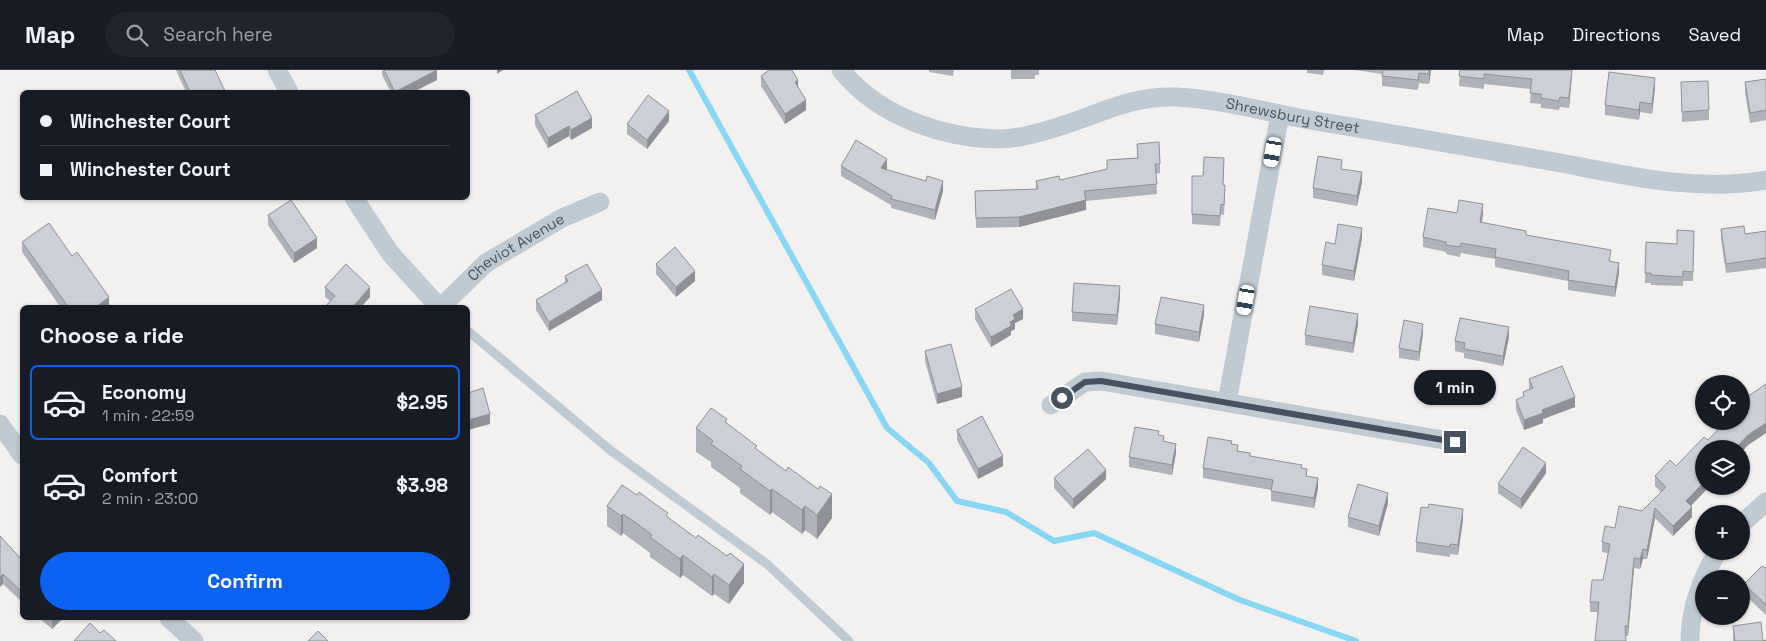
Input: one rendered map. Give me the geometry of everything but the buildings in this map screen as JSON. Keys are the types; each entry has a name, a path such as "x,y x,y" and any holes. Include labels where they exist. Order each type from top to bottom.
{"street":[{"path":"277,70 287,90"},
{"name":"Shrewsbury Street","path":"841,70 862,92 884,108 907,119 944,132 974,137 1001,139 1029,136 1128,101 1151,97 1206,99 1650,180 1710,184 1766,180"},
{"path":"1227,402 1280,114"},
{"path":"355,200 390,253 437,305"},
{"name":"Cheviot Avenue","path":"443,305 486,263 562,218 600,202"},
{"path":"1050,405 1085,382 1101,381 1455,442"},
{"path":"0,424 20,452"},
{"path":"1750,516 1766,502"},
{"path":"1690,641 1690,621 1696,598 1713,560"},
{"path":"171,620 194,641"}],"lane":[{"path":"470,333 610,450 766,564 849,641"}],"waterway":[{"path":"689,70 887,428 929,463 957,501 1006,512 1054,541 1094,533 1240,600 1356,641"}],"route":[{"path":"1062,398 1085,382 1101,381 1455,442"}]}
